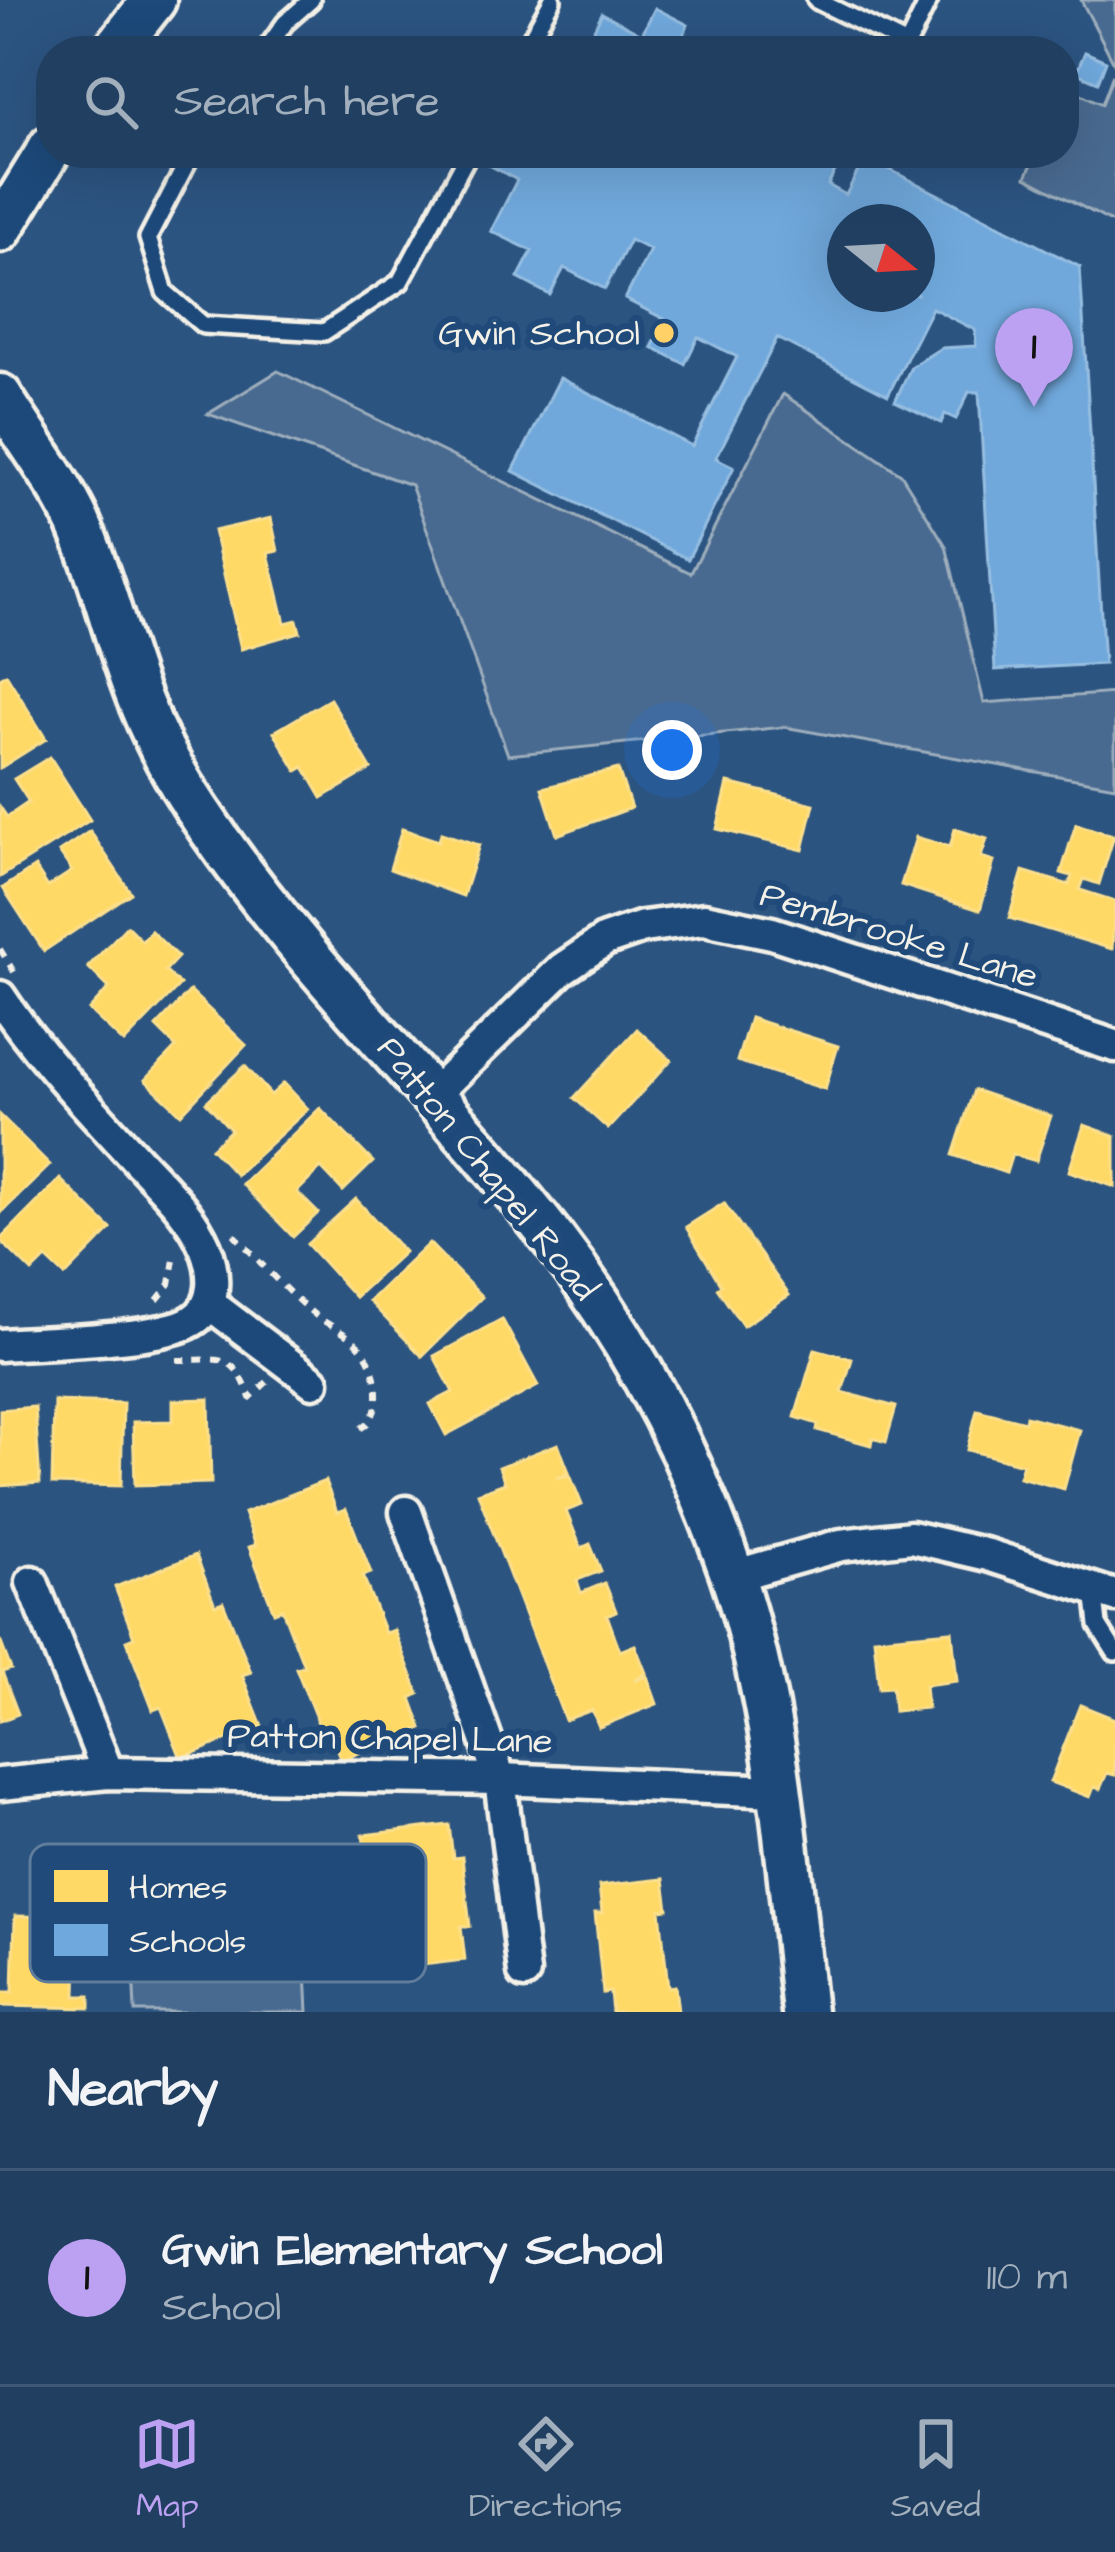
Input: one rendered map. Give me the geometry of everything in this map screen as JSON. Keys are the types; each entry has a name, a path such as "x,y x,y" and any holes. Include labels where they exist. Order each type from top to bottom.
{"street":[{"path":"126,36 154,0"},
{"path":"0,230 38,168"},
{"name":"Patton Chapel Road","path":"0,396 77,521 142,708 210,828 316,966 554,1240 616,1329 685,1454 733,1576 756,1666 779,1791 804,2012"},
{"name":"Pembrooke Lane","path":"431,1096 562,969 605,940 643,927 704,919 772,933 1115,1046"},
{"path":"0,997 53,1067 183,1211 205,1246 213,1277 210,1304 193,1322 159,1332 0,1345"},
{"path":"210,1304 300,1372"},
{"path":"406,1512 500,1779 524,1973"},
{"path":"733,1576 841,1545 910,1537 988,1555 1104,1592"},
{"path":"32,1582 108,1773"},
{"name":"Patton Chapel Lane","path":"0,1784 108,1773 500,1779 779,1791"}],"lane":[{"path":"276,36 311,0"},
{"path":"532,36 552,0"},
{"path":"816,0 889,36"},
{"path":"911,36 929,0"},
{"path":"184,168 148,238 165,292 202,325 324,332 400,282 461,168"},
{"path":"1104,1592 1098,1625 1115,1652"}],"path":[{"path":"140,1306 158,1299 170,1284 176,1269 174,1251"},
{"path":"166,1359 212,1356 224,1360 240,1374 250,1398 300,1372"}],"shaded area":[{"path":"1081,0 1115,0 1115,65"},
{"path":"1112,77 1115,224 1026,177 1030,168 1079,168 1079,93 1102,104"},
{"path":"278,371 691,573 783,394 901,474 946,546 984,703 1115,693 1115,786 784,727 508,755 411,485 208,414"},
{"path":"134,1982 307,1982 308,2012 135,2012"}],"building: Homes":[{"path":"271,518 278,551 268,553 285,623 297,620 300,632 241,649 214,531"},
{"path":"6,674 46,739 0,768 0,678"},
{"path":"330,699 371,769 322,798 304,767 297,771 274,732"},
{"path":"50,757 90,820 0,877 0,807 7,817 29,802 14,779"},
{"path":"618,769 631,808 557,835 542,788"},
{"path":"728,783 814,804 803,850 717,829"},
{"path":"1076,824 1114,836 1099,884 1084,879 1080,890 1115,901 1112,949 1009,918 1023,871 1069,885 1072,876 1061,873"},
{"path":"402,829 439,841 441,833 479,845 463,896 390,869"},
{"path":"955,829 987,839 981,857 994,861 980,910 901,885 916,837 950,847"},
{"path":"90,831 131,893 44,951 3,888 35,867 48,887 72,871 59,852"},
{"path":"127,926 142,941 151,931 178,957 165,971 180,985 124,1043 89,1010 109,988 88,967"},
{"path":"190,991 246,1045 181,1114 145,1080 176,1047 156,1027"},
{"path":"750,1018 838,1046 825,1089 737,1061"},
{"path":"637,1029 671,1060 608,1129 574,1098"},
{"path":"245,1066 271,1095 284,1083 308,1109 236,1175 211,1148 231,1130 206,1102"},
{"path":"974,1090 1051,1116 1036,1161 1012,1154 1006,1173 953,1155"},
{"path":"320,1108 373,1162 343,1191 321,1168 297,1192 318,1213 293,1237 242,1184"},
{"path":"0,1115 50,1165 0,1214"},
{"path":"1084,1125 1115,1136 1115,1187 1069,1171"},
{"path":"60,1179 111,1229 65,1276 46,1258 32,1272 0,1240"},
{"path":"356,1199 404,1252 355,1297 307,1244"},
{"path":"724,1203 789,1295 743,1326 686,1227"},
{"path":"429,1243 482,1297 422,1356 369,1301"},
{"path":"502,1319 538,1386 446,1435 430,1404 453,1392 434,1356"},
{"path":"815,1349 852,1359 842,1392 896,1407 886,1442 872,1438 871,1445 817,1430 818,1424 795,1417"},
{"path":"209,1399 211,1483 135,1485 133,1422 173,1421 173,1400"},
{"path":"54,1401 123,1403 121,1486 52,1484"},
{"path":"35,1407 40,1483 0,1486 0,1410"},
{"path":"977,1410 1080,1430 1064,1489 1019,1477 1023,1464 967,1450"},
{"path":"558,1444 569,1472 556,1478 570,1475 582,1505 566,1511 581,1548 590,1544 601,1571 577,1580 581,1593 605,1583 616,1611 607,1615 620,1651 635,1645 646,1673 634,1681 647,1676 657,1704 599,1727 592,1710 565,1720 478,1493 505,1483 499,1467"},
{"path":"325,1481 337,1512 346,1509 371,1573 363,1576 385,1633 394,1630 419,1694 411,1698 422,1728 341,1760 329,1730 322,1733 296,1668 304,1666 282,1609 274,1612 249,1547 256,1545 244,1513"},
{"path":"196,1555 215,1605 223,1602 251,1672 242,1675 262,1726 181,1758 161,1707 153,1710 126,1640 134,1637 115,1587"},
{"path":"952,1631 957,1681 925,1685 927,1708 894,1711 892,1687 879,1688 874,1638"},
{"path":"0,1640 11,1669 2,1672 18,1714 0,1721"},
{"path":"1080,1705 1115,1719 1115,1775 1107,1773 1090,1797 1050,1782"},
{"path":"449,1825 453,1858 462,1857 470,1926 461,1926 465,1960 426,1965 426,1844 364,1844 363,1835"},
{"path":"664,1879 668,1909 660,1910 668,1987 675,1986 678,2012 612,2012 610,1992 603,1993 595,1913 602,1913 599,1886"},
{"path":"15,1916 30,1916 30,1982 76,1982 76,1996 90,1996 90,2008 0,2006 0,1992 13,1992"}],"building: Schools":[{"path":"655,8 688,25 683,36 590,36 602,13 642,34"},
{"path":"1085,52 1106,61 1098,82 1079,74"},
{"path":"494,168 836,168 828,185 846,195 860,168 886,168 1080,267 1104,664 995,670 979,392 969,392 956,419 945,414 941,423 895,401 911,367 941,348 976,346 975,330 935,310 935,204 827,204 827,312 930,312 888,395 777,338 716,458 734,467 688,559 513,471 560,378 692,446 737,357 698,337 685,364 652,347 666,320 625,299 650,250 630,240 605,289 564,268 550,295 518,278 532,251 491,231 517,180"}],"place":[{"name":"Gwin School","path":"664,333"},
{"name":"Gwin Elementary School","path":"1034,407"}]}
